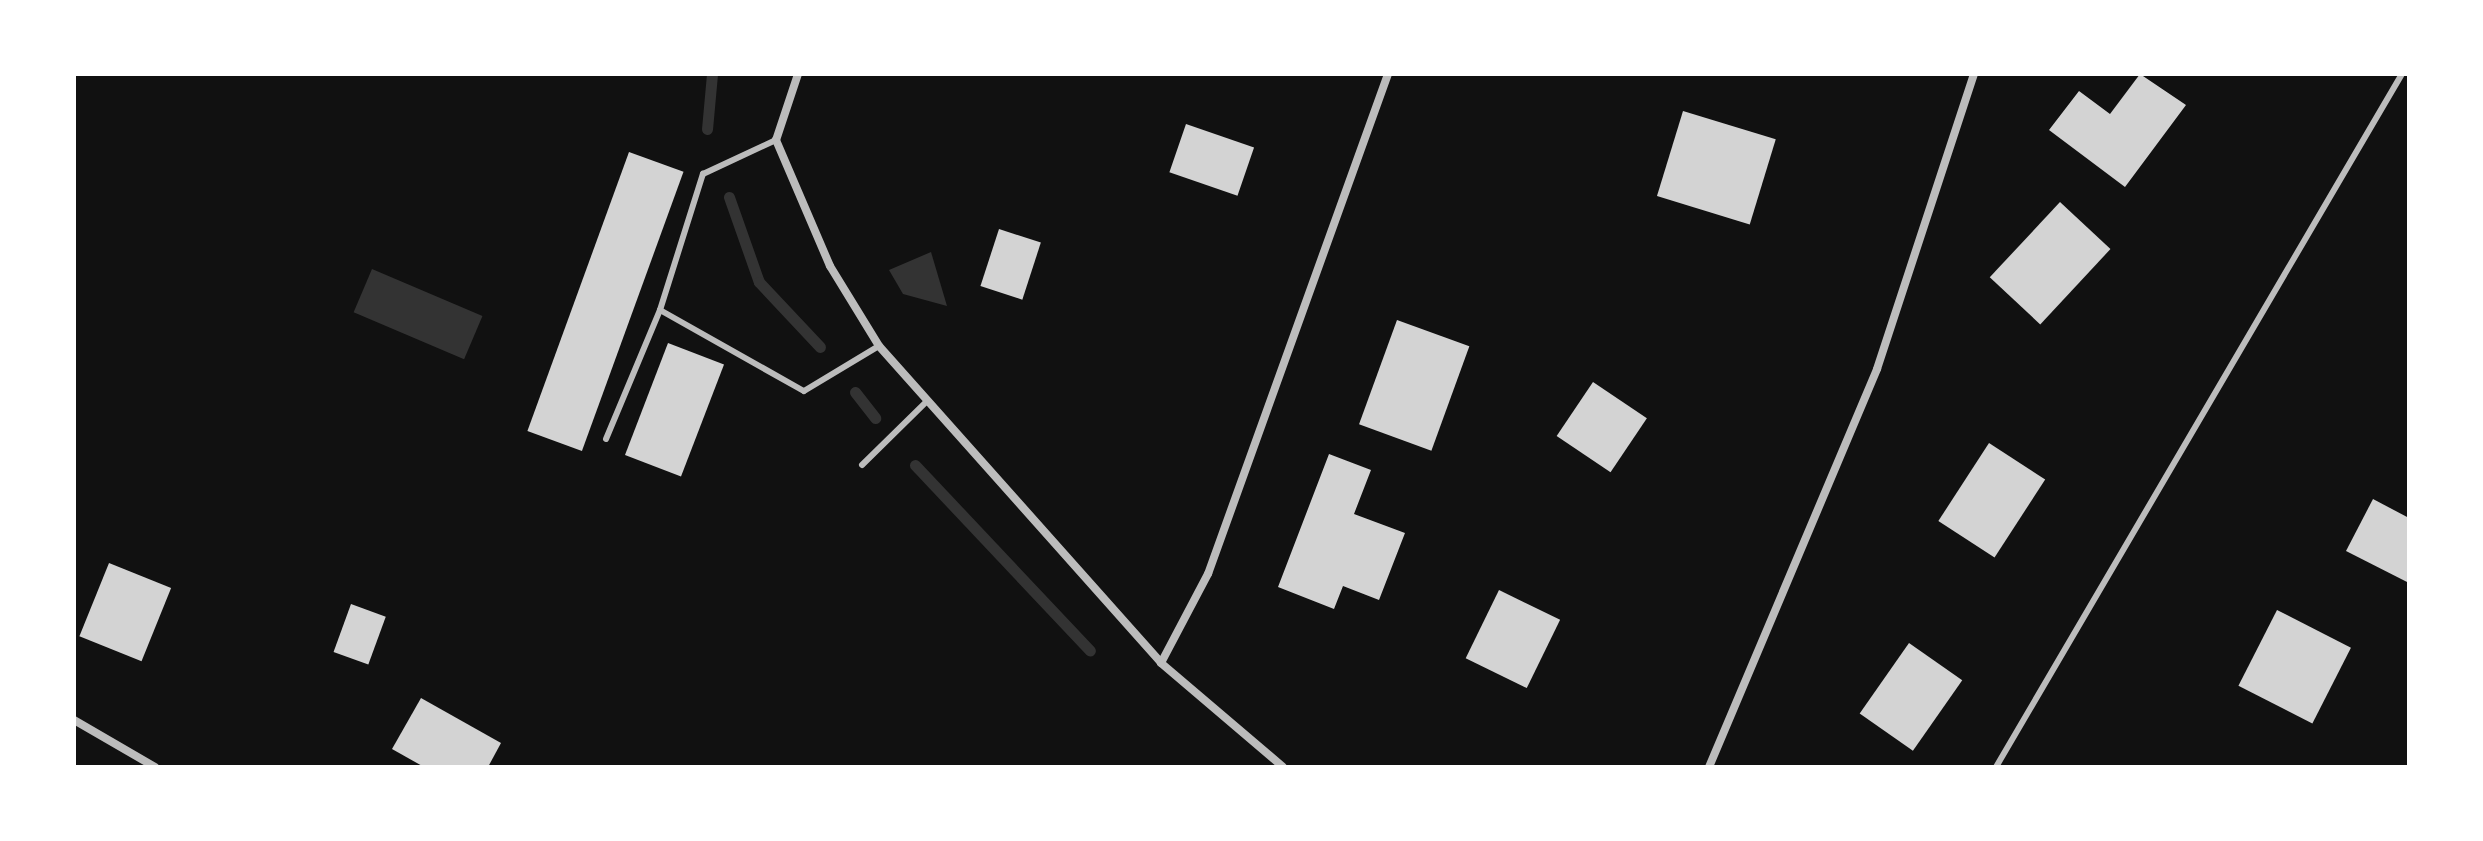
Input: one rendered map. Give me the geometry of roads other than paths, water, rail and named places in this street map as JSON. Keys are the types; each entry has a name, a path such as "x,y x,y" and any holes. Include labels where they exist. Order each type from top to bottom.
{"street":[{"path":"798,74 776,140 830,266 879,346 1161,663 1283,767"},
{"path":"1161,663 1208,574 1388,74"},
{"path":"1709,767 1877,369 1974,74"},
{"path":"74,720 155,767"}],"lane":[{"path":"1996,767 2402,74"},
{"path":"606,439 660,310 703,174 776,140"},
{"path":"660,310 804,391 879,346"},
{"path":"862,465 926,402"}],"waterway":[{"path":"707,129 712,74"},
{"path":"729,197 759,282 820,347"},
{"path":"855,392 875,418"},
{"path":"915,465 1090,651"}]}
